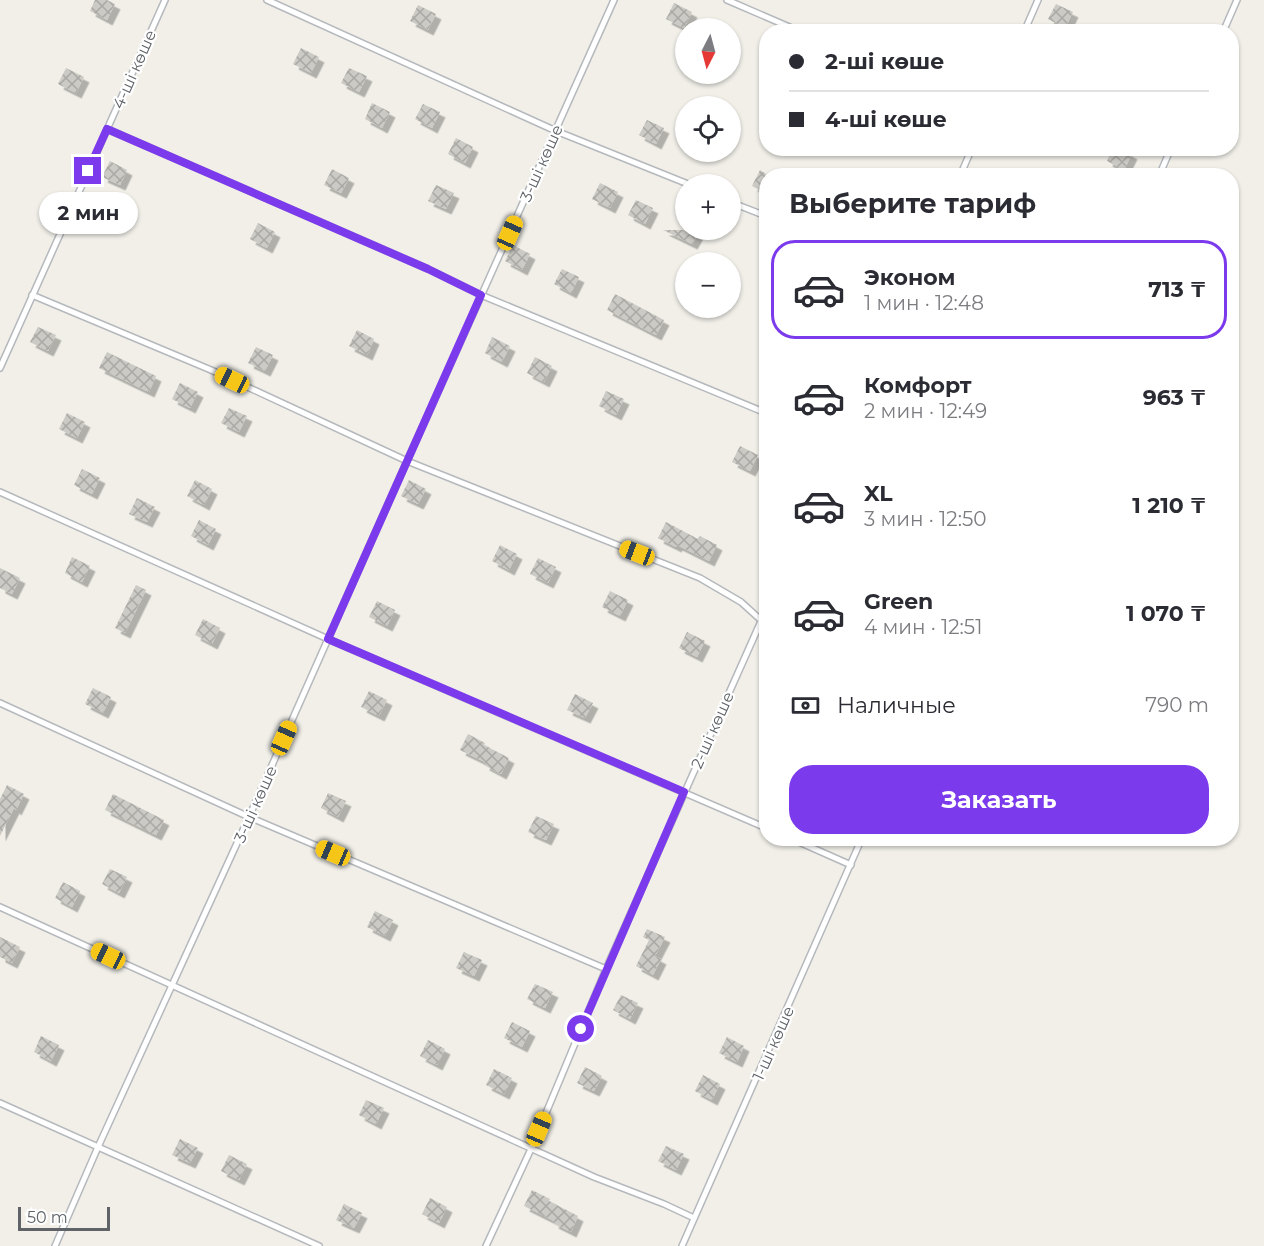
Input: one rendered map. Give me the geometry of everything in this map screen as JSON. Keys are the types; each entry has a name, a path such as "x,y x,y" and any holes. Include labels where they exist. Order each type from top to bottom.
{"lane":[{"name":"4-ші көше","path":"0,368 165,0"},
{"path":"267,0 556,131 675,179"},
{"name":"3-ші көше","path":"55,1246 614,0"},
{"path":"727,0 782,24"},
{"path":"1028,24 1038,0"},
{"path":"1226,24 1237,0"},
{"path":"107,129 428,269 481,295 759,410"},
{"path":"741,206 759,213"},
{"path":"32,296 211,370 406,461 700,578 741,602 759,618"},
{"path":"0,492 328,639 759,825"},
{"name":"2-ші көше","path":"486,1246 531,1149 606,969 684,792 759,628"},
{"path":"0,703 249,817 606,969"},
{"path":"808,846 851,865"},
{"name":"1-ші көше","path":"682,1246 859,846"},
{"path":"0,907 594,1178 664,1204 694,1218"},
{"path":"0,1103 318,1246"}],"building":[{"path":"95,0 107,0 115,4 107,20 90,11"},
{"path":"674,3 692,12 689,18 675,18 675,24 666,19"},
{"path":"1056,4 1073,12 1067,24 1057,24 1048,19"},
{"path":"418,5 436,14 428,30 410,21"},
{"path":"301,48 319,57 311,73 293,64"},
{"path":"66,68 84,77 76,93 58,84"},
{"path":"349,68 367,76 359,92 341,83"},
{"path":"372,103 390,112 382,128 365,119"},
{"path":"423,104 440,112 432,128 415,119"},
{"path":"647,120 664,128 656,144 639,135"},
{"path":"456,138 473,147 465,163 448,154"},
{"path":"1109,156 1131,156 1125,168 1107,161"},
{"path":"110,161 127,170 120,185 102,177"},
{"path":"332,169 349,178 341,193 324,185"},
{"path":"759,172 759,190 752,186"},
{"path":"600,183 618,192 610,208 592,199"},
{"path":"436,185 454,193 446,209 428,201"},
{"path":"636,200 653,208 645,224 628,215"},
{"path":"258,223 275,232 267,248 250,239"},
{"path":"663,230 675,230 675,236"},
{"path":"513,245 530,254 522,270 505,261"},
{"path":"562,269 579,277 571,293 554,284"},
{"path":"615,294 664,320 656,335 607,310"},
{"path":"38,327 56,335 48,351 30,342"},
{"path":"357,330 374,339 367,355 349,346"},
{"path":"492,337 510,346 502,362 485,353"},
{"path":"256,347 273,355 265,371 248,363"},
{"path":"107,352 156,376 149,392 99,368"},
{"path":"535,357 552,366 544,382 527,373"},
{"path":"180,383 198,392 190,408 172,399"},
{"path":"606,391 624,399 616,415 599,406"},
{"path":"229,408 247,416 239,432 221,423"},
{"path":"67,413 85,422 77,438 59,429"},
{"path":"740,446 758,455 750,471 732,462"},
{"path":"82,469 100,478 92,494 74,485"},
{"path":"195,480 212,489 204,505 187,496"},
{"path":"409,480 426,489 418,504 401,496"},
{"path":"137,498 155,507 147,522 129,514"},
{"path":"199,520 216,529 208,545 191,536"},
{"path":"666,522 698,539 700,536 717,545 709,561 658,538"},
{"path":"500,545 517,554 509,570 492,561"},
{"path":"72,557 90,566 82,582 65,573"},
{"path":"538,558 556,567 548,583 530,574"},
{"path":"0,568 20,578 12,594 0,588"},
{"path":"136,585 146,590 125,633 115,628"},
{"path":"610,591 628,600 620,616 602,607"},
{"path":"377,601 395,610 387,626 369,617"},
{"path":"203,619 220,628 212,644 195,635"},
{"path":"687,632 705,641 697,657 679,648"},
{"path":"93,688 111,697 103,713 85,704"},
{"path":"369,691 387,700 379,716 361,707"},
{"path":"575,694 593,703 585,718 567,710"},
{"path":"468,734 509,758 501,774 484,765 485,762 460,750"},
{"path":"7,785 24,794 0,836 0,799"},
{"path":"328,793 346,801 338,817 321,808"},
{"path":"113,794 164,820 156,835 105,810"},
{"path":"536,816 554,824 546,840 528,832"},
{"path":"110,869 127,877 119,893 102,884"},
{"path":"63,882 80,891 72,907 55,898"},
{"path":"375,911 393,920 385,936 367,927"},
{"path":"647,929 665,937 655,956 661,959 653,975 636,966 649,940 643,937"},
{"path":"0,937 20,947 12,963 0,957"},
{"path":"464,952 482,960 474,976 456,968"},
{"path":"535,984 553,992 545,1008 527,999"},
{"path":"621,995 638,1003 630,1019 613,1010"},
{"path":"512,1022 530,1031 522,1047 504,1038"},
{"path":"41,1036 59,1045 51,1061 34,1052"},
{"path":"727,1037 744,1046 737,1062 719,1053"},
{"path":"428,1040 445,1049 437,1065 420,1056"},
{"path":"585,1067 602,1076 594,1091 577,1083"},
{"path":"494,1069 512,1078 504,1094 486,1085"},
{"path":"703,1075 720,1084 712,1100 695,1091"},
{"path":"366,1100 384,1108 376,1124 359,1115"},
{"path":"180,1139 198,1148 190,1163 172,1155"},
{"path":"666,1146 684,1154 676,1170 658,1161"},
{"path":"229,1155 247,1164 239,1180 221,1171"},
{"path":"532,1190 578,1216 571,1232 524,1206"},
{"path":"430,1198 447,1207 439,1223 422,1214"},
{"path":"344,1204 362,1213 354,1228 336,1220"}],"route":[{"path":"88,171 107,129 428,269 481,295 328,639 684,792 581,1029"}]}
